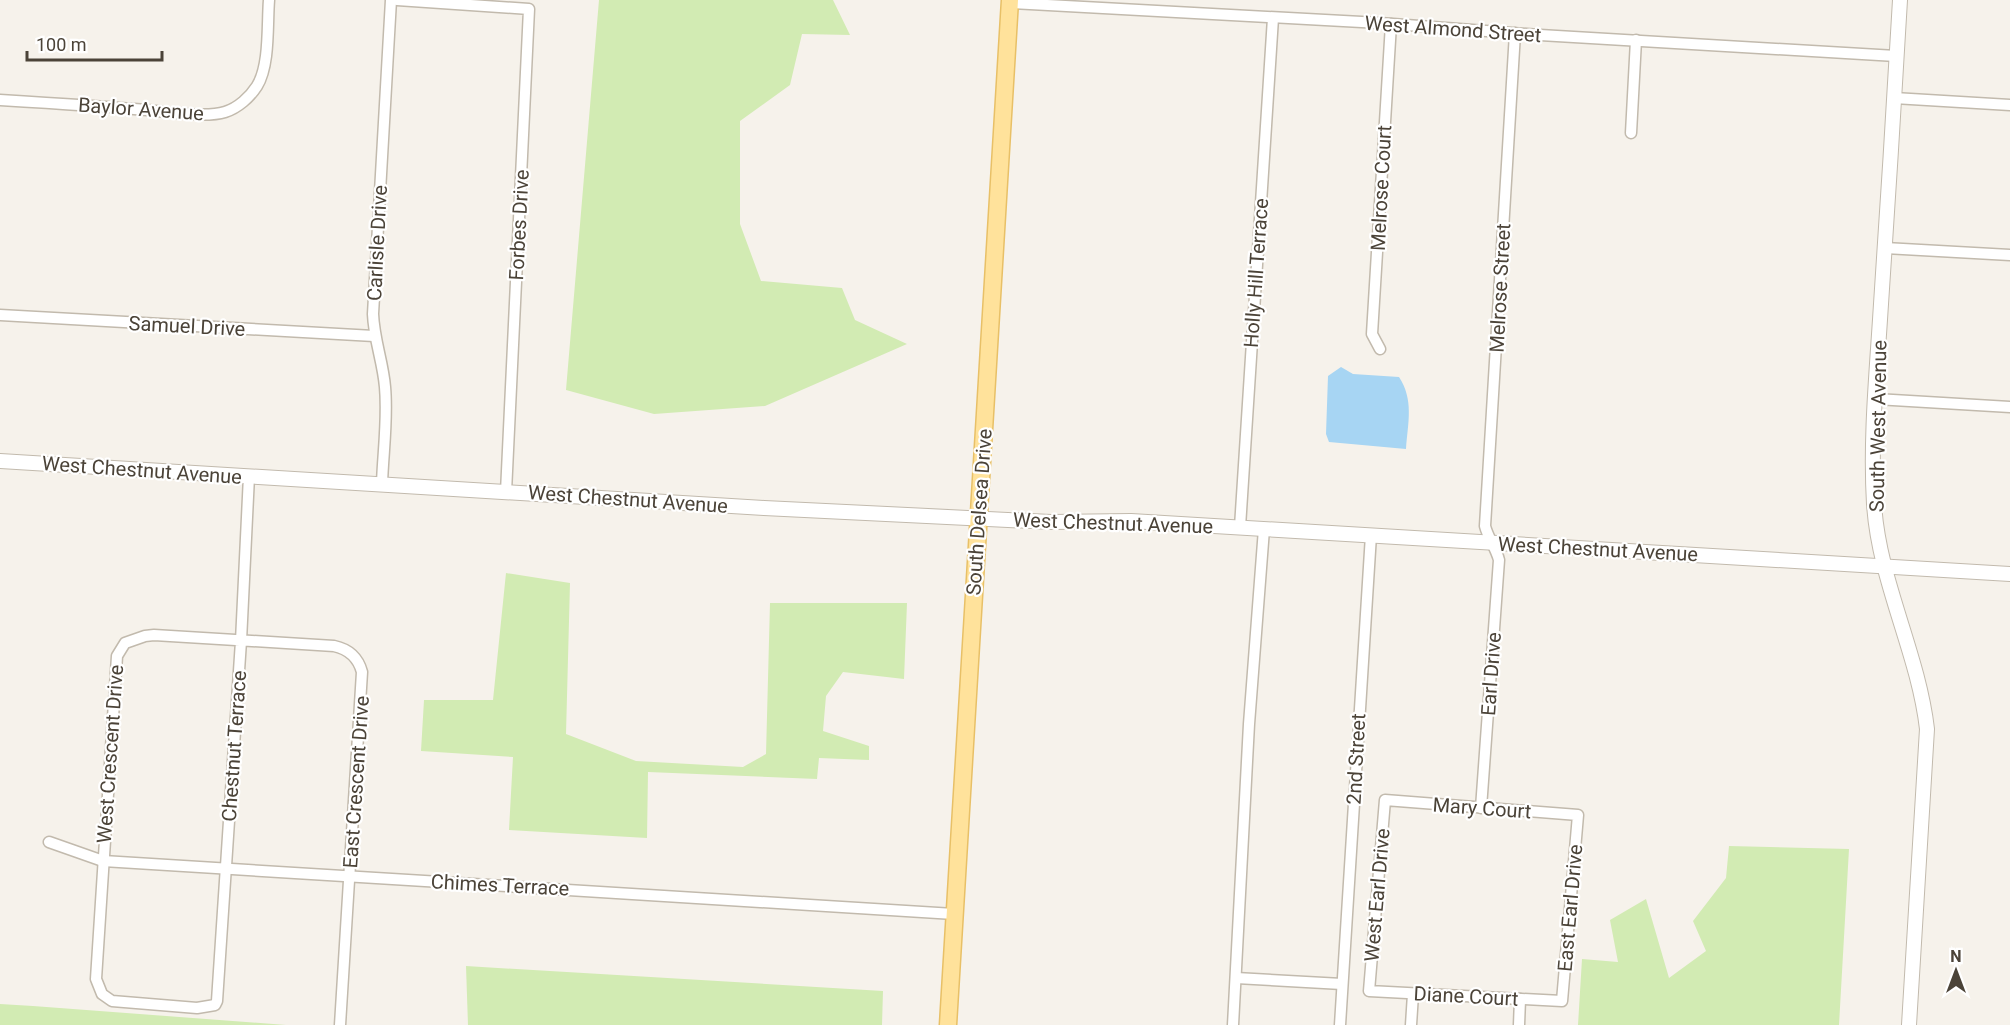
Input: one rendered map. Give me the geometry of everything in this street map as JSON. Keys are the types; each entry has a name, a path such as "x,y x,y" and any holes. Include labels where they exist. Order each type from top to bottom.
{"main road":[{"name":"South Delsea Drive","path":"948,1025 1010,1"}],"street":[{"name":"Baylor Avenue","path":"0,100 213,114 225,112 246,100 257,87 262,76 269,0"},
{"name":"Carlisle Drive","path":"381,484 386,400 374,336 373,314 391,0"},
{"name":"Forbes Drive","path":"397,0 529,9 506,492"},
{"name":"South West Avenue","path":"1900,0 1873,466 1874,504 1883,566 1921,691 1927,729 1909,1025"},
{"name":"West Almond Street","path":"1010,1 1896,56"},
{"name":"Holly Hill Terrace","path":"1240,527 1273,18"},
{"name":"Melrose Court","path":"1380,349 1372,334 1391,24"},
{"name":"Melrose Street","path":"1491,542 1485,526 1515,33"},
{"path":"1631,132 1636,40"},
{"path":"1894,98 2010,105"},
{"path":"1885,248 2010,255"},
{"name":"Samuel Drive","path":"0,315 374,336"},
{"path":"1876,399 2010,407"},
{"name":"West Chestnut Avenue","path":"0,461 764,508 1051,522 1131,521 2010,574"},
{"name":"Chestnut Terrace","path":"205,1008 215,1005 218,995 241,641 249,476"},
{"path":"1233,1025 1250,713 1264,529"},
{"name":"2nd Street","path":"1340,1025 1371,535"},
{"name":"Earl Drive","path":"1481,808 1498,560 1497,551 1491,542"},
{"name":"West Crescent Drive","path":"205,1008 111,1001 102,994 98,984 103,861 117,656 125,643 154,635 241,641"},
{"name":"East Crescent Drive","path":"241,641 334,646 352,654 360,664 362,683 340,1025"},
{"name":"Mary Court","path":"1385,800 1578,815"},
{"name":"West Earl Drive","path":"1370,991 1385,800"},
{"name":"East Earl Drive","path":"1562,1001 1578,815"},
{"name":"Chimes Terrace","path":"49,842 103,861 954,914"},
{"path":"1236,978 1342,984"},
{"name":"Diane Court","path":"1370,991 1562,1001"},
{"path":"1411,1025 1413,993"},
{"path":"1519,1025 1520,999"}],"green space":[{"path":"599,0 833,0 850,35 802,34 790,85 740,121 740,224 761,281 842,288 855,320 907,344 765,406 654,414 566,390"},
{"path":"506,573 570,583 566,734 636,761 743,767 766,754 770,603 907,603 904,679 843,672 826,696 823,731 869,746 869,760 819,758 817,779 648,772 647,838 509,830 513,757 421,751 424,700 493,700"},
{"path":"1729,846 1849,849 1839,1025 1578,1025 1582,959 1618,962 1610,920 1646,899 1669,978 1706,951 1693,921 1726,878"},
{"path":"466,966 883,991 882,1025 468,1025"},
{"path":"0,1004 33,1006 286,1025 0,1025"}],"water":[{"path":"1341,367 1353,374 1399,377 1407,394 1408,403 1406,449 1329,442 1326,434 1328,376"}]}
